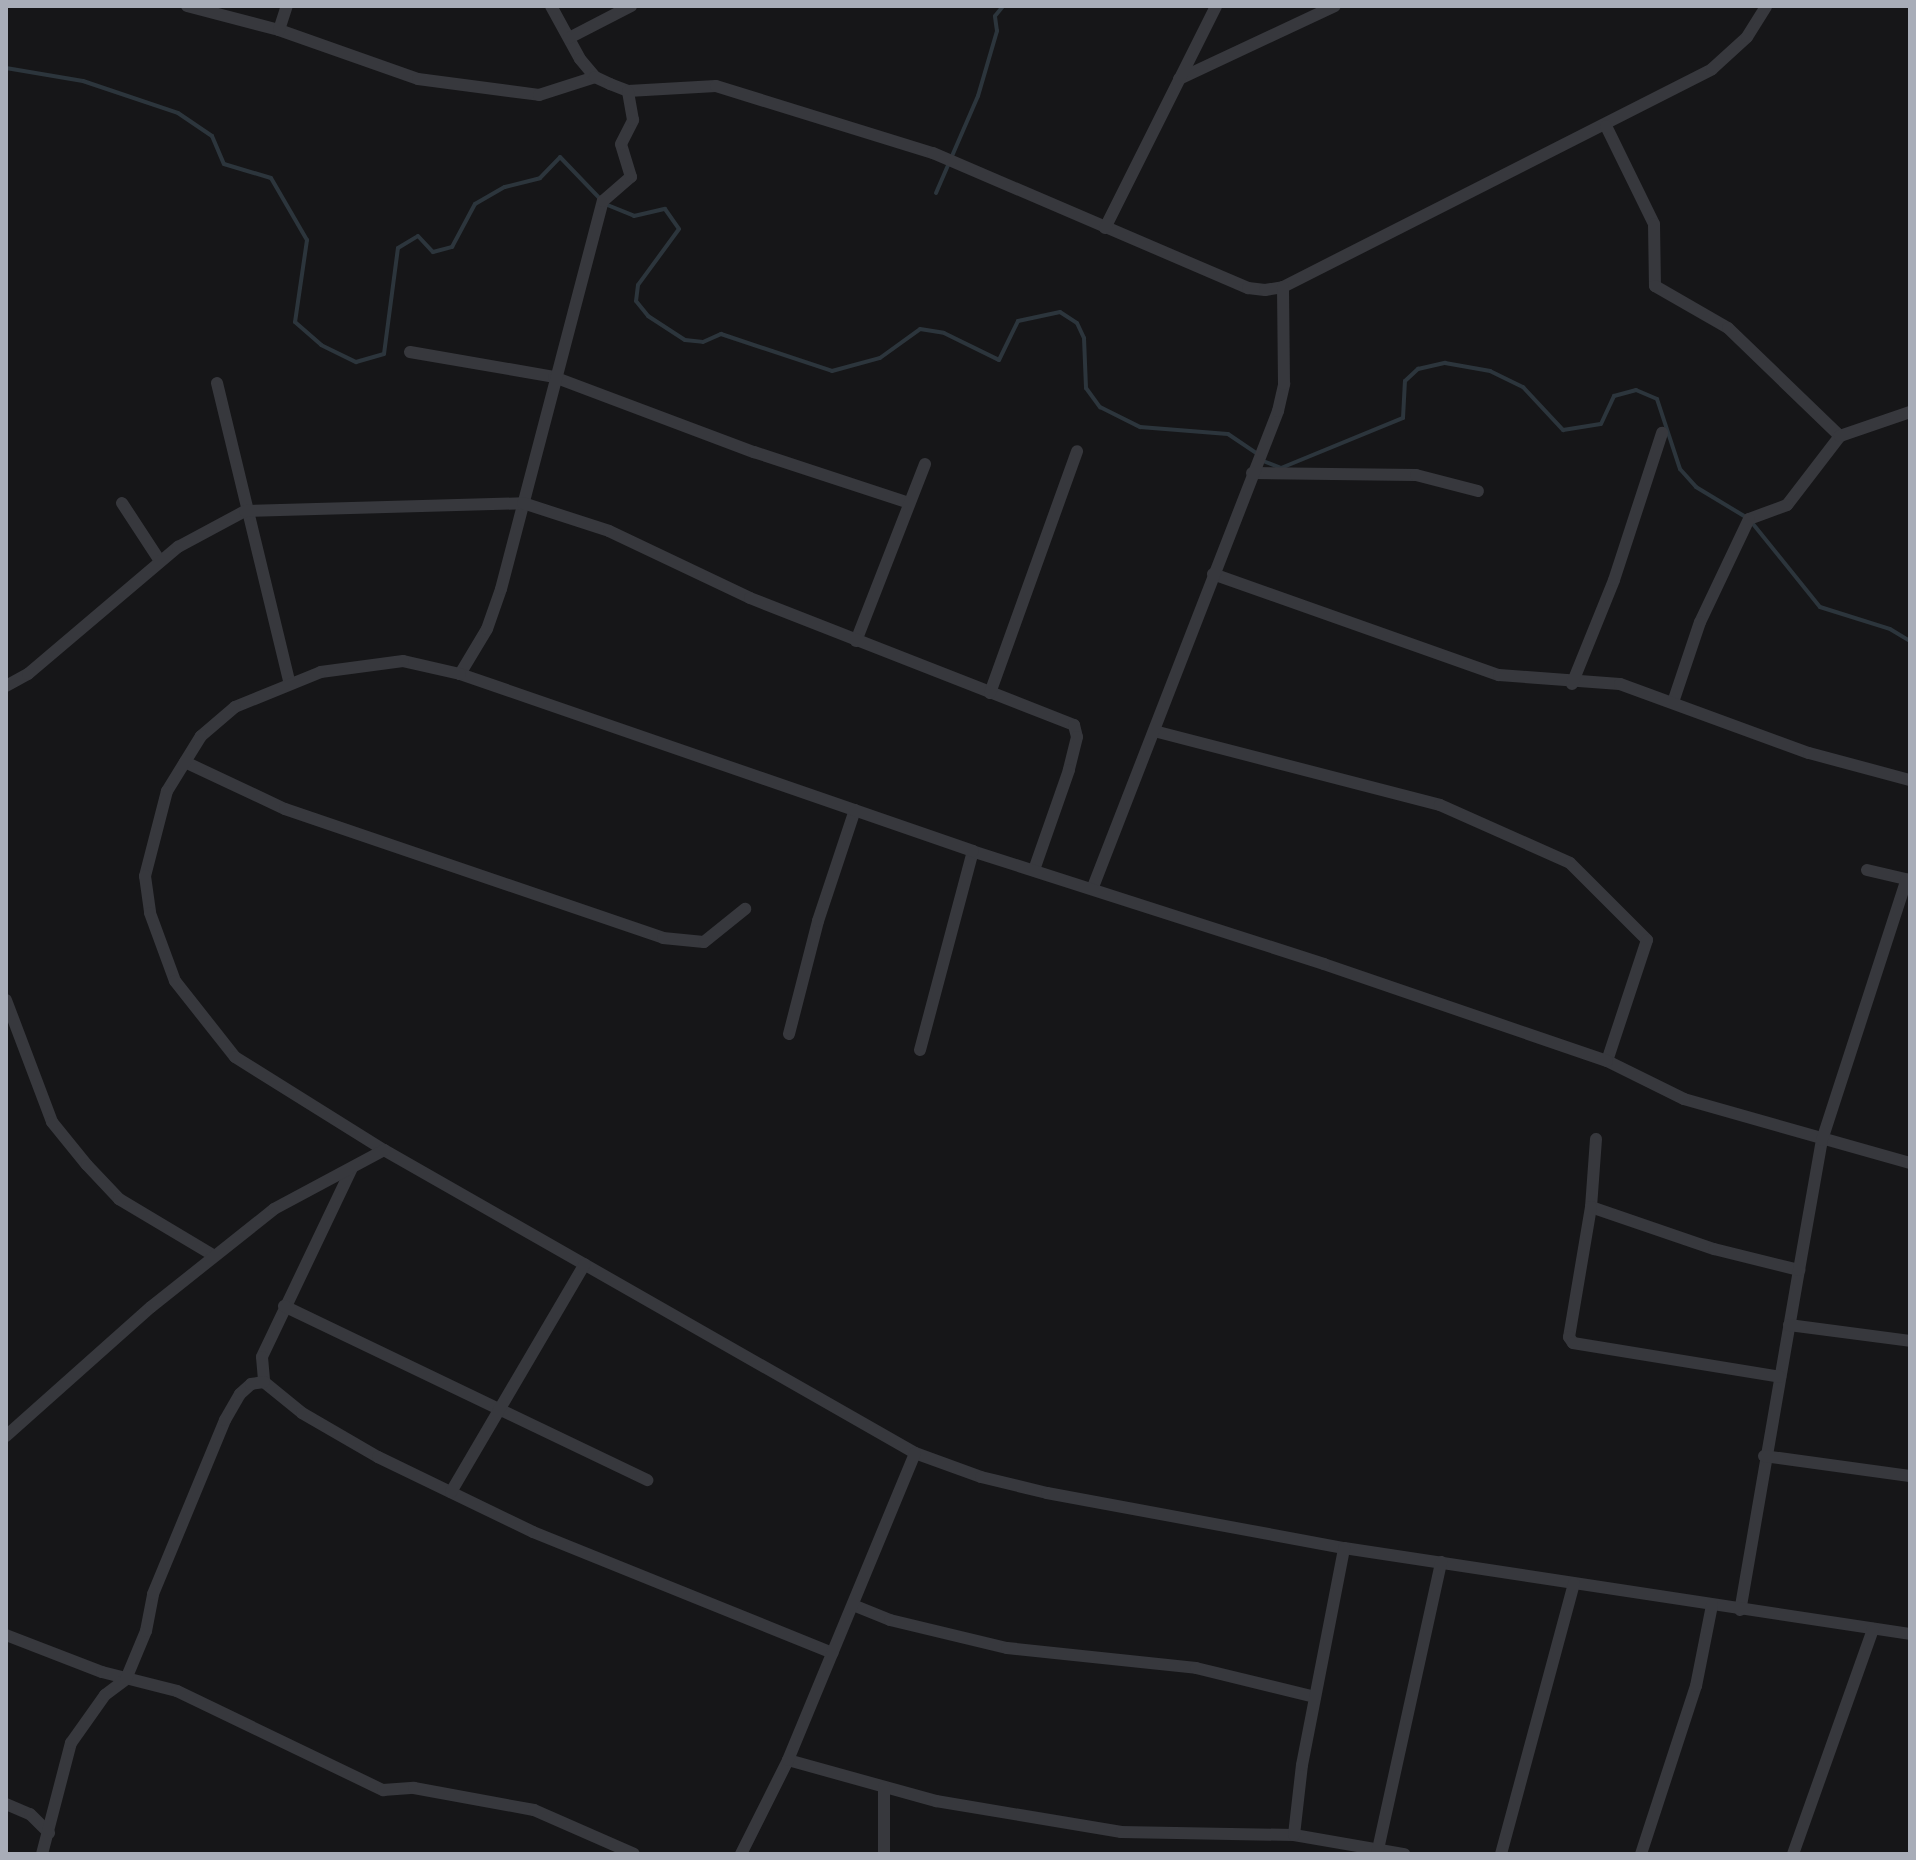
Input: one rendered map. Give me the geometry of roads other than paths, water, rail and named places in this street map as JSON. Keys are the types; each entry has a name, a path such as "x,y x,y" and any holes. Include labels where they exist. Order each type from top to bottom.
{"street":[{"path":"187,6 279,30 418,79 539,95 595,77"},
{"path":"279,30 287,6"},
{"path":"551,6 595,77 628,91 716,86 952,160 1248,288 1283,287 1606,126 1712,69 1747,37 1766,6"},
{"path":"569,38 631,6"},
{"path":"1105,228 1216,6"},
{"path":"1179,79 1335,6"},
{"path":"460,674 487,629 501,589 554,377 603,201 631,177 621,144 633,120 628,91"},
{"path":"1606,126 1654,224 1655,286 1662,295 1728,328 1840,436"},
{"path":"1093,887 1158,732 1213,574 1271,432 1284,384 1283,287"},
{"path":"410,352 554,377 754,452 909,503"},
{"path":"217,383 245,511 289,681"},
{"path":"1673,702 1700,622 1749,519 1787,505 1840,436 1910,412"},
{"path":"1572,684 1614,580 1662,433"},
{"path":"990,693 1077,451"},
{"path":"856,641 925,464"},
{"path":"1254,469 1416,475 1478,491"},
{"path":"122,503 160,561"},
{"path":"6,686 28,674 160,561 245,511 523,503 609,531 750,598 1066,720 1077,737 1034,870"},
{"path":"1213,574 1499,675 1572,684 1620,684 1809,753 1910,780"},
{"path":"1910,1163 1684,1099 1607,1061 1093,887 973,851 460,674 403,661 362,663 289,681 235,707 201,736 185,762 156,820 145,876 153,925 175,981 235,1057 384,1150 915,1453 981,1477 1047,1493 1344,1548 1910,1634"},
{"path":"1158,732 1440,805 1570,863 1647,940 1607,1061"},
{"path":"185,762 285,809 663,938 704,942 745,909"},
{"path":"789,1034 818,921 855,810"},
{"path":"920,1050 973,851"},
{"path":"1740,1610 1764,1456 1822,1140 1908,880 1867,870"},
{"path":"6,1000 52,1122 119,1199 213,1255"},
{"path":"1596,1139 1591,1207 1569,1337 1573,1343 1780,1377"},
{"path":"6,1436 10,1422 213,1255 274,1209 384,1150"},
{"path":"352,1168 262,1357 264,1382 302,1413 378,1457 533,1532 832,1653"},
{"path":"1591,1207 1714,1249 1799,1270"},
{"path":"451,1492 585,1264"},
{"path":"284,1306 647,1480"},
{"path":"1789,1325 1910,1341"},
{"path":"42,1854 71,1743 105,1695 126,1679 146,1631 153,1594 225,1420 240,1394 264,1382"},
{"path":"741,1853 788,1760 915,1453"},
{"path":"1764,1456 1910,1476"},
{"path":"1294,1835 1315,1697 1344,1548"},
{"path":"1378,1852 1441,1562"},
{"path":"1501,1854 1574,1584"},
{"path":"853,1605 890,1620 1007,1648 1196,1668 1315,1697"},
{"path":"1641,1854 1696,1686 1712,1605"},
{"path":"1793,1854 1873,1629"},
{"path":"6,1635 126,1679 177,1691 383,1790 414,1788 534,1810 634,1854"},
{"path":"788,1760 884,1787 1121,1832 1294,1835 1378,1852 1404,1854"},
{"path":"884,1787 884,1854"},
{"path":"6,1804 30,1814 49,1833"}],"waterway":[{"path":"936,193 978,96 997,31 995,16 1003,6"},
{"path":"6,68 83,81 178,113 212,136 224,164 271,178 307,240 295,322 321,345 356,362 384,354 398,248 418,236 433,252 452,247 475,204 505,187 540,178 560,157 605,204 634,216 665,209 679,229 638,285 636,301 648,316 685,340 703,342 721,334 832,371 880,358 920,329 944,333 999,360 1018,321 1060,312 1077,323 1084,338 1086,388 1100,407 1140,427 1228,434 1258,454"},
{"path":"6,279 6,294"},
{"path":"1263,461 1281,468 1403,418 1405,381 1418,369 1445,363 1490,371 1523,387 1563,430 1601,424 1614,396 1636,390 1657,399 1680,469 1696,487 1749,519 1820,607 1890,629 1910,641"}]}
